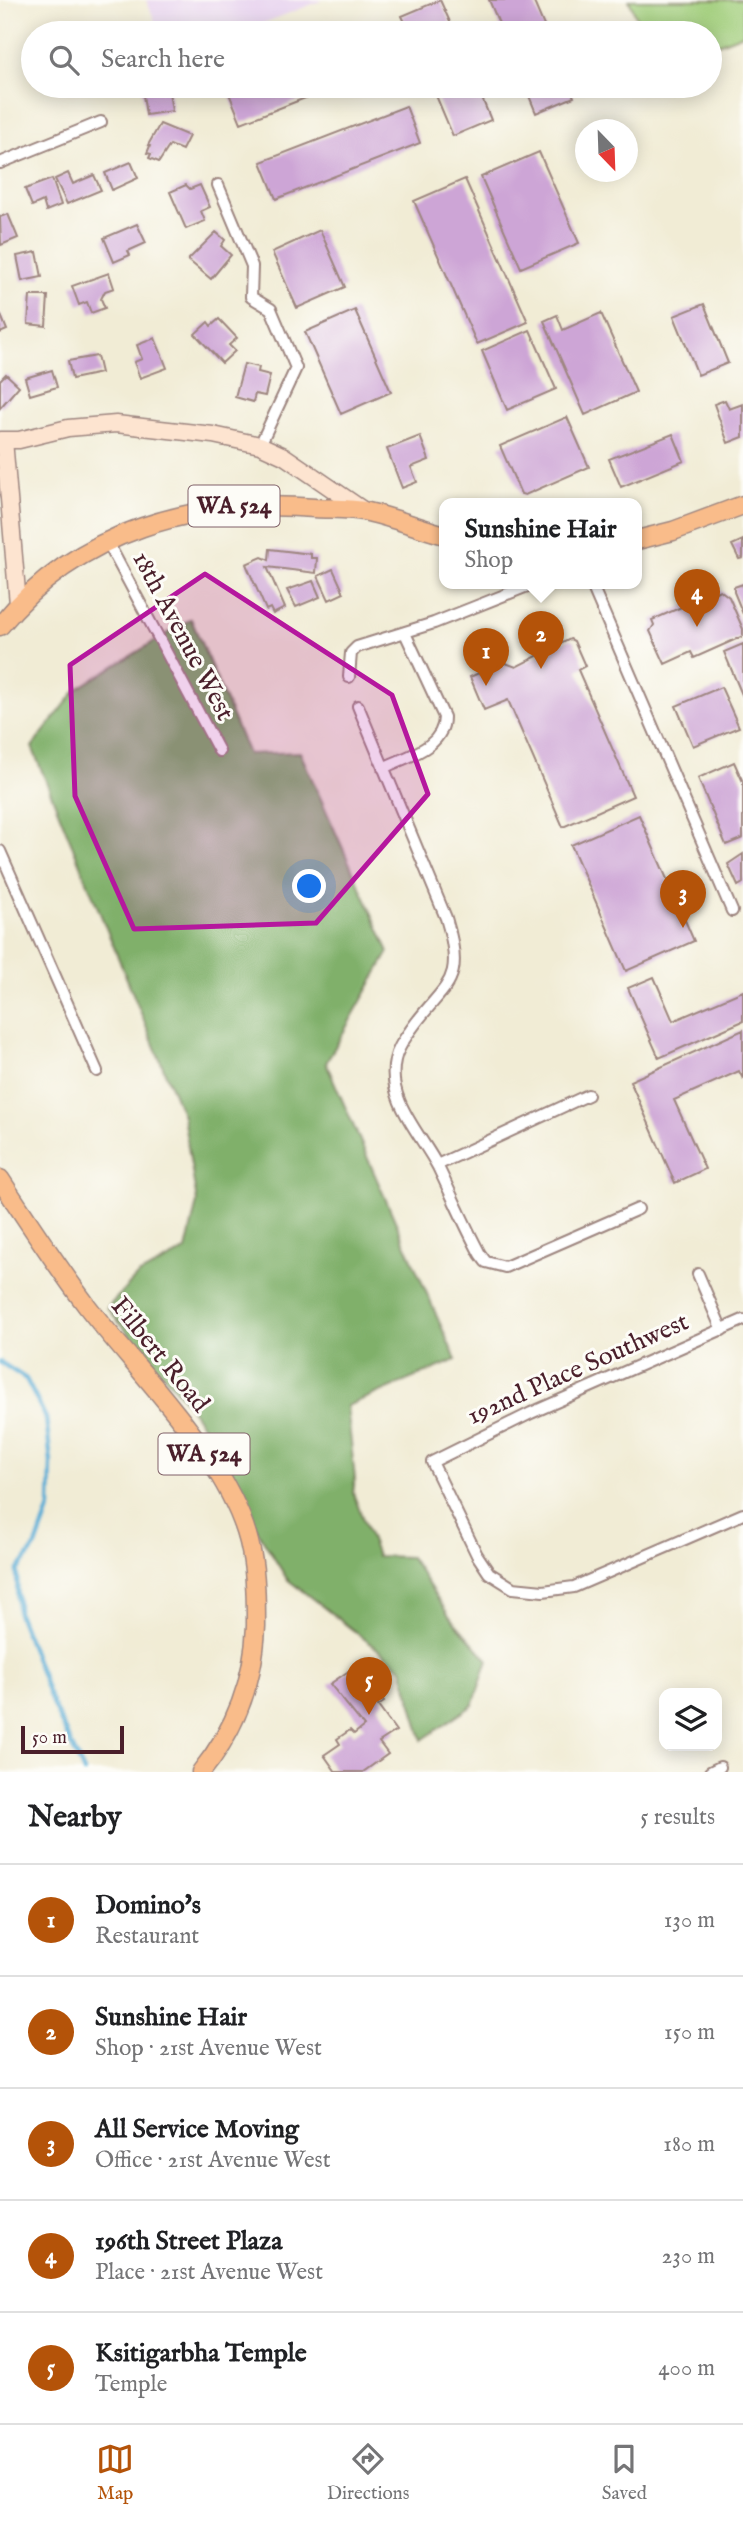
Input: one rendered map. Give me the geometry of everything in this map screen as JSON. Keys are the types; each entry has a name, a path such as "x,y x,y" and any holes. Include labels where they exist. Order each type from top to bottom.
{"main road":[{"name":"WA 524","path":"0,626 18,604 58,570 108,542 151,523 204,509 284,505 366,512 439,534"},
{"path":"642,539 673,531 743,505"},
{"name":"Filbert Road","path":"0,1179 87,1306 193,1437 218,1474 241,1517 251,1550 256,1584 255,1646 240,1709 216,1754 201,1772"}],"street":[{"path":"0,163 101,122"},
{"path":"218,185 251,265 251,297 271,309 296,368 260,445"},
{"path":"18,604 2,440 19,440 68,428 116,424 213,435 260,445 284,456 366,512"},
{"name":"18th Avenue West","path":"108,542 219,751"},
{"path":"349,677 351,653 357,648 405,633 519,589"},
{"path":"594,589 732,911"},
{"path":"383,768 437,741 444,731 443,717 405,633"},
{"path":"358,706 446,918 455,952 450,983 414,1026 394,1060 396,1087 403,1109 437,1165 480,1254 495,1266 517,1263 638,1209"},
{"path":"0,851 97,1071"},
{"path":"437,1165 588,1096"},
{"path":"698,1274 722,1329"},
{"name":"192nd Place Southwest","path":"743,1320 531,1413 432,1462 477,1555 489,1573 513,1588 543,1591 575,1587 743,1514"}],"highlighted area":[{"path":"205,574 392,695 428,794 316,923 134,929 75,796 70,665"}],"shaded area":[{"path":"146,0 323,0 269,21 155,21"}],"green space":[{"path":"629,0 743,0 743,34 722,42 722,21 638,21"},
{"path":"191,619 248,754 300,752 389,952 326,1063 456,1360 347,1406 355,1479 353,1493 377,1556 410,1557 450,1617 488,1660 473,1705 422,1740 402,1668 287,1579 257,1530 227,1461 186,1402 107,1308 138,1275 186,1250 197,1202 183,1116 32,747 77,689"}],"building":[{"path":"440,0 450,21 404,21 402,16"},
{"path":"489,0 533,0 542,21 498,21"},
{"path":"143,98 170,98 172,111 146,115"},
{"path":"231,98 305,98 241,123"},
{"path":"437,98 482,98 491,120 453,136"},
{"path":"530,98 572,98 536,113"},
{"path":"406,106 420,143 276,199 261,162"},
{"path":"160,124 189,136 182,150 170,145 159,162 149,158 151,154 147,153 150,146 148,145"},
{"path":"539,152 579,243 521,268 481,177"},
{"path":"131,162 138,178 112,190 105,173"},
{"path":"68,173 73,184 94,175 101,190 67,204 55,179"},
{"path":"52,179 61,205 46,211 43,201 32,206 25,189"},
{"path":"465,179 528,322 477,344 414,201"},
{"path":"186,185 190,189 200,185 210,207 201,211 205,221 186,229 170,192"},
{"path":"8,214 18,238 1,245 0,217"},
{"path":"137,224 146,243 128,251 130,255 114,262 104,238"},
{"path":"320,230 345,287 297,308 272,252"},
{"path":"216,232 225,240 221,246 231,255 211,279 188,260"},
{"path":"37,252 42,277 22,281 17,256"},
{"path":"109,273 114,288 105,291 101,299 105,308 91,313 87,302 79,305 72,286"},
{"path":"30,296 48,296 46,326 28,324"},
{"path":"704,304 728,363 698,375 674,316"},
{"path":"355,310 391,392 341,414 305,332"},
{"path":"0,313 7,330 0,333"},
{"path":"601,313 636,392 585,415 544,321 557,315 563,330"},
{"path":"219,319 237,338 229,345 235,351 222,363 195,334 208,322 211,326"},
{"path":"530,330 556,389 507,410 482,351"},
{"path":"155,338 167,368 140,378 134,362 142,359 137,345"},
{"path":"97,356 101,373 72,379 68,361"},
{"path":"244,364 259,367 258,372 270,375 265,396 255,394 253,402 235,397"},
{"path":"52,370 57,387 30,395 25,378"},
{"path":"6,374 19,386 0,408 0,380"},
{"path":"725,400 729,409 743,404 743,437 728,443 714,404"},
{"path":"567,417 589,467 525,495 521,494 500,446"},
{"path":"673,434 684,461 621,487 609,459"},
{"path":"420,436 429,460 411,467 417,482 402,488 387,449"},
{"path":"743,540 743,558 739,559 732,545"},
{"path":"270,549 311,554 311,558 317,558 316,573 267,567 285,608 273,614 270,608 266,610 246,564 262,557 269,560"},
{"path":"333,569 344,593 329,600 318,576"},
{"path":"313,581 320,597 296,607 287,590"},
{"path":"743,584 743,614 734,587"},
{"path":"720,590 729,597 743,629 743,636 694,658 691,652 665,664 650,631 654,625 652,620"},
{"path":"570,639 574,641 585,666 578,670 633,796 563,827 508,700 484,710 470,677 503,662 516,667"},
{"path":"743,644 743,697 724,652"},
{"path":"721,687 739,727 693,746 676,706"},
{"path":"734,762 743,782 743,838 726,845 698,778"},
{"path":"639,815 694,941 626,971 571,845"},
{"path":"743,854 743,883 738,886 728,864"},
{"path":"654,977 673,1021 743,991 743,1021 659,1058 628,988"},
{"path":"743,1030 743,1079 739,1071 674,1100 705,1169 675,1183 630,1081"},
{"path":"359,1664 384,1702 378,1706 396,1731 379,1742 388,1754 363,1772 336,1772 324,1755 340,1744 337,1739 350,1730 354,1734 364,1726 330,1684"}],"waterway":[{"path":"0,1362 26,1379 46,1418 51,1462 50,1507 36,1546 17,1571 18,1613 53,1705 84,1772"}],"place":[{"name":"196th Street Plaza","path":"697,627"},
{"name":"Sunshine Hair","path":"541,669"},
{"name":"Domino's","path":"486,686"},
{"name":"All Service Moving","path":"683,928"},
{"name":"Ksitigarbha Temple","path":"369,1715"}]}
